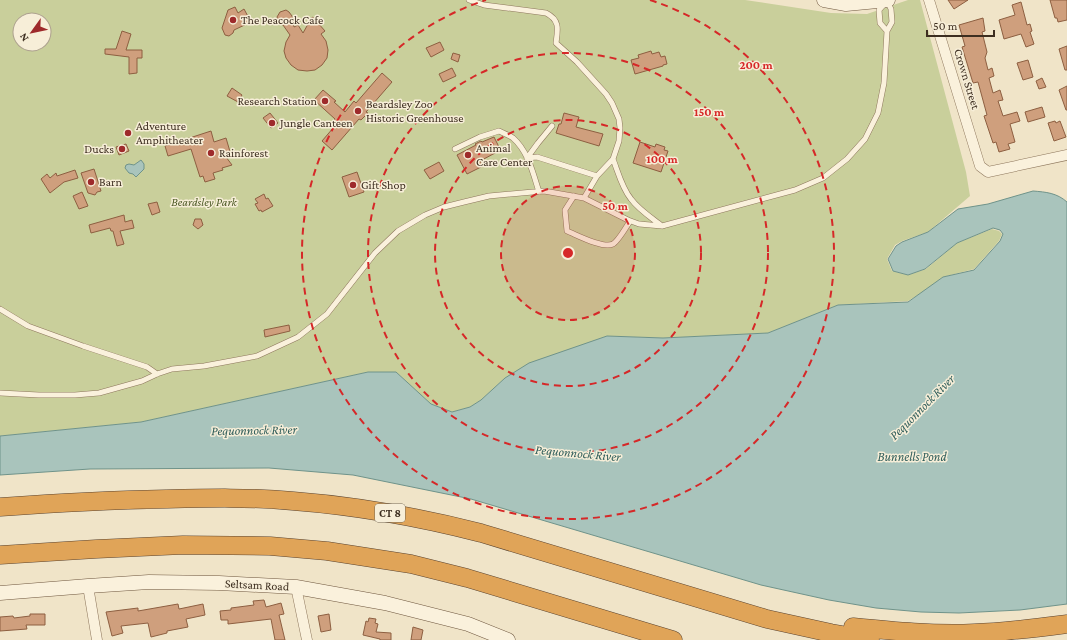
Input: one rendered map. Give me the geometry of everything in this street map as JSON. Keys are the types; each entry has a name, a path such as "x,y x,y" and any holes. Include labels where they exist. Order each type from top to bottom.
{"highway":[{"name":"CT 8","path":"0,507 111,500 229,498 292,501 363,508 419,518 481,533 767,619 870,640"},
{"path":"0,556 96,549 198,545 270,546 334,552 412,564 467,578 673,640"},
{"path":"767,619 881,630 930,633 992,632 1067,624"}],"main road":[{"path":"824,0 845,2 887,0"},
{"name":"Seltsam Road","path":"0,593 149,582 227,583 296,587 385,603 468,624 508,640"}],"street":[{"name":"Crown Street","path":"929,0 980,166 988,172 1067,155"},
{"path":"88,586 97,640"},
{"path":"296,587 307,640"}],"lane":[{"path":"469,0 484,5 546,13 553,16 557,23 558,30 556,43 606,94 617,112 620,128 619,141 613,159 597,176 584,198"},
{"path":"0,393 75,395 99,393 142,381 172,369 204,366 257,356 298,337 327,314 375,253 398,231 425,215 444,207 490,196 544,191 584,198 630,221 651,226 662,226 795,190 823,178 847,159 865,139 878,113 884,83 887,31 892,22 891,9 887,0 879,10 880,23 887,31"},
{"path":"527,158 552,126"},
{"path":"455,149 480,137 499,131 512,138 522,149 527,158 539,192"},
{"path":"527,158 537,157 597,176"},
{"path":"613,159 630,199 662,226"},
{"path":"574,196 565,210 567,231 605,245 614,244 630,221"},
{"path":"0,309 28,326 146,367 157,374"}],"green space":[{"name":"Beardsley Park","path":"0,0 745,0 831,13 867,14 908,0 920,0 966,172 970,196 928,232 895,245 887,259 892,271 908,275 926,269 957,243 992,229 999,231 1002,234 999,241 974,269 943,277 908,301 838,305 768,333 663,338 607,336 505,378 481,400 470,407 452,412 431,404 396,372 368,372 141,422 0,436"}],"water":[{"path":"141,160 144,164 144,169 136,177 129,173 125,168 126,165 134,165"},
{"name":"Bunnells Pond","path":"1033,191 1055,195 1067,202 1067,604 1020,610 959,613 921,612 876,608 829,600 761,585 471,499 353,475 269,468 90,469 0,475 0,436 141,422 368,372 396,372 431,404 452,412 470,407 481,400 505,378 529,363 607,336 663,338 768,333 838,305 908,302 943,277 974,270 1000,241 1003,234 1000,230 993,228 957,243 925,269 908,275 893,271 888,259 896,246 902,242 928,232 958,209 988,204"}],"building":[{"path":"948,0 968,0 954,9"},
{"path":"1050,0 1067,0 1067,20 1058,22 1057,18 1055,18"},
{"path":"1021,2 1027,25 1030,24 1032,31 1030,32 1034,44 1026,47 1021,34 1004,39 999,20 1015,15 1012,5"},
{"name":"The Peacock Cafe","path":"235,7 238,13 244,9 251,22 234,30 229,36 225,35 222,28 228,10"},
{"path":"286,10 292,16 294,27 298,25 303,33 312,17 319,22 318,23 325,31 321,34 326,41 328,50 327,58 322,65 315,70 298,70 291,65 286,58 284,51 286,42 290,35 283,25 279,23 277,17 280,12"},
{"path":"983,18 985,31 982,32 987,52 985,58 988,70 992,68 994,76 989,78 993,93 1000,90 1003,100 998,101 1003,116 1017,112 1020,121 1010,124 1015,142 1008,144 1010,149 999,152 996,142 993,143 984,116 987,115 978,82 973,83 962,47 965,46 959,25"},
{"path":"122,31 131,34 126,50 142,50 142,58 137,58 137,73 129,74 129,57 105,54 105,49 116,49"},
{"path":"440,42 444,50 431,57 426,48"},
{"path":"1067,46 1067,70 1065,70 1059,49"},
{"path":"651,51 652,54 659,52 661,57 665,56 667,64 635,74 631,60 639,58 638,55"},
{"path":"453,53 460,55 458,62 451,59"},
{"path":"1028,60 1033,77 1023,80 1017,63"},
{"path":"452,68 456,76 443,82 439,74"},
{"name":"Beardsley Zoo Historic Greenhouse","path":"382,73 392,82 366,112 368,113 361,120 359,119 332,150 322,141 334,127 331,124 335,119 314,100 323,90 336,101 334,102 345,112 354,101 356,103"},
{"path":"1042,78 1046,87 1039,89 1036,81"},
{"path":"1067,86 1067,110 1066,110 1059,90"},
{"path":"232,88 242,95 238,102 227,96"},
{"path":"1042,107 1045,117 1028,122 1025,112"},
{"name":"Jungle Canteen","path":"270,113 278,123 271,128 263,118"},
{"path":"564,113 579,117 576,127 603,134 599,146 556,133 559,124 561,124"},
{"path":"1055,121 1056,123 1060,121 1066,137 1054,141 1048,123"},
{"name":"Rainforest","path":"211,131 214,142 226,138 231,155 226,157 232,165 213,173 215,179 205,182 203,176 200,177 191,149 168,156 165,146"},
{"name":"Animal Care Center","path":"494,137 500,149 480,161 483,166 467,174 457,155 481,141 482,142"},
{"path":"640,142 655,147 656,144 665,147 664,150 668,151 661,172 633,163"},
{"name":"Ducks","path":"126,144 129,151 119,155 116,147"},
{"path":"439,162 444,171 430,179 424,170"},
{"name":"Barn","path":"94,169 101,191 97,192 95,195 88,193 81,173"},
{"path":"75,170 78,178 64,182 50,193 41,179 47,174 50,178 56,173 57,176"},
{"name":"Gift Shop","path":"357,172 364,192 349,197 342,177"},
{"path":"82,192 88,206 79,209 73,196"},
{"path":"264,194 266,199 268,198 273,206 262,212 261,210 259,211 255,204 258,203 255,199"},
{"path":"157,202 160,212 152,215 148,204"},
{"path":"124,215 125,222 132,220 134,228 120,231 124,244 117,246 113,231 111,231 110,228 91,233 89,225"},
{"path":"195,219 201,219 203,225 198,229 193,225"},
{"path":"289,325 290,331 265,337 264,330"},
{"path":"264,600 266,607 281,603 284,614 279,615 285,640 275,640 271,619 228,624 228,620 221,620 220,611 254,605 253,601"},
{"path":"178,604 179,609 203,604 205,615 186,619 188,627 167,631 167,633 151,637 148,623 121,626 123,633 112,636 106,612 138,608 138,611"},
{"path":"30,614 45,614 45,625 26,625 27,629 0,631 0,617 13,616 14,618 30,616"},
{"path":"329,614 331,630 321,632 318,616"},
{"path":"369,618 376,619 375,623 378,624 376,632 391,633 391,640 380,640 363,635 366,621 368,622"},
{"path":"413,627 423,630 421,640 411,640"}],"place":[{"name":"The Peacock Cafe","path":"233,20"},
{"name":"Research Station","path":"325,101"},
{"name":"Beardsley Zoo Historic Greenhouse","path":"358,111"},
{"name":"Jungle Canteen","path":"272,123"},
{"name":"Adventure Amphitheater","path":"128,133"},
{"name":"Ducks","path":"122,149"},
{"name":"Rainforest","path":"211,153"},
{"name":"Animal Care Center","path":"468,155"},
{"name":"Barn","path":"91,182"},
{"name":"Gift Shop","path":"353,185"}],"water label":[{"name":"Pequonnock River","path":"922,407"},
{"name":"Pequonnock River","path":"254,430"},
{"name":"Pequonnock River","path":"578,453"}]}
